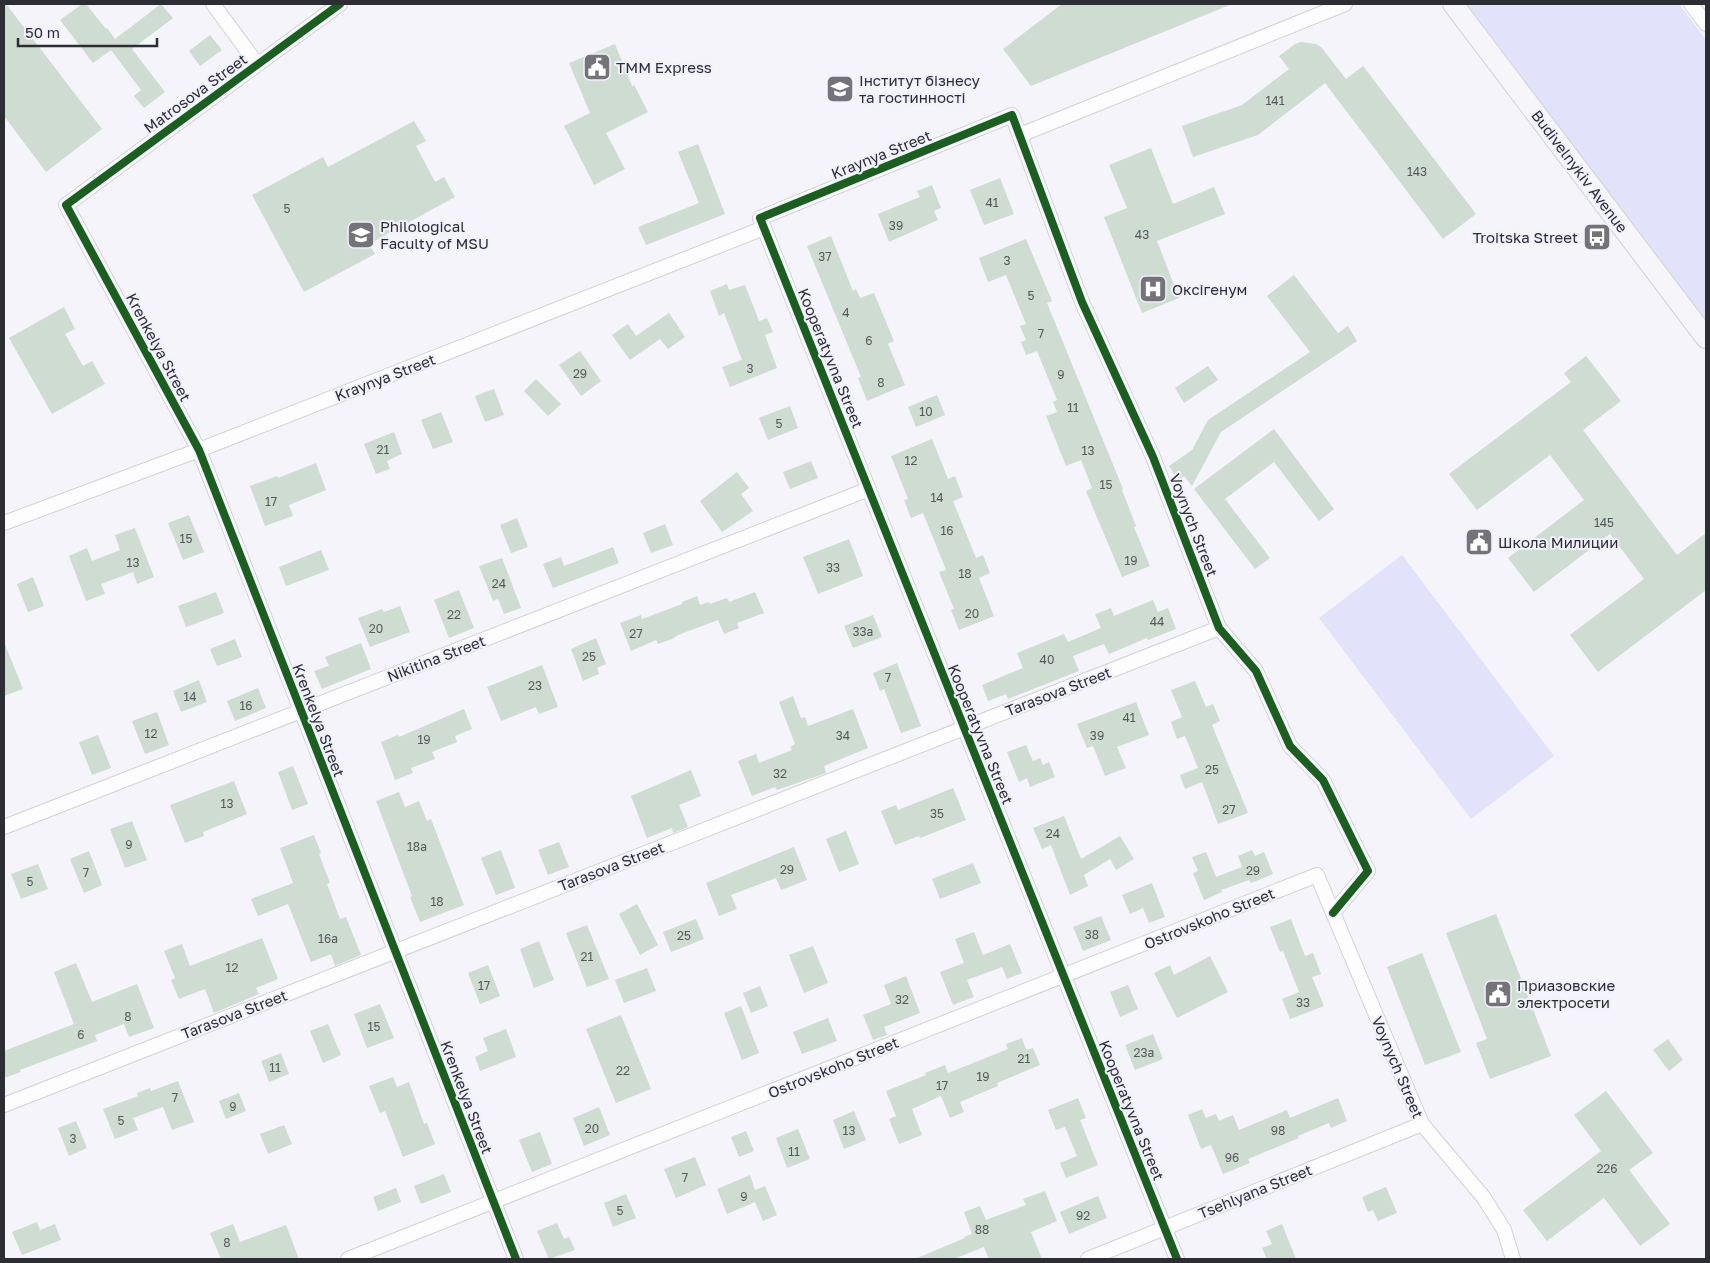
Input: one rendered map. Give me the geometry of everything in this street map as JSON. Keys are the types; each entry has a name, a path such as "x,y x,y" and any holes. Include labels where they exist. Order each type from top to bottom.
{"main road":[{"name":"Budivelnykiv Avenue","path":"1453,4 1706,338"}],"street":[{"path":"213,4 257,64"},
{"name":"Matrosova Street","path":"66,205 340,4"},
{"path":"1020,135 1345,4"},
{"path":"1691,4 1706,24"},
{"name":"Voynych Street","path":"1012,115 1082,302 1153,457 1219,628 1256,671 1290,746 1323,780 1368,871 1333,913"},
{"name":"Kraynya Street","path":"4,523 198,450 762,223 1012,115"},
{"name":"Krenkelya Street","path":"66,205 198,450 516,1259"},
{"name":"Kooperatyvna Street","path":"762,223 1177,1259"},
{"name":"Nikitina Street","path":"4,827 869,489"},
{"name":"Tarasova Street","path":"4,1105 1219,628"},
{"name":"Voynych Street","path":"1317,875 1422,1124 1484,1198 1504,1230 1513,1259"},
{"name":"Ostrovskoho Street","path":"348,1259 1317,875"},
{"name":"Tsehlyana Street","path":"1088,1259 1422,1124"}],"shaded area":[{"path":"1466,4 1679,4 1706,40 1706,321"},
{"path":"1402,555 1554,756 1471,819 1319,618"}],"building":[{"path":"4,4 6,4 102,129 46,172 4,116"},
{"path":"82,4 86,4 115,39 161,4 173,18 132,49 165,92 144,108 134,96 141,90 111,50 93,63 60,20"},
{"path":"1062,4 1232,4 1031,86 1003,49"},
{"path":"210,35 222,50 200,66 189,51"},
{"path":"1301,42 1316,44 1322,48 1346,79 1363,66 1476,214 1443,239 1325,83 1258,135 1193,157 1182,126 1242,105 1289,69 1279,56 1295,44"},
{"path":"615,44 632,86 634,85 648,112 606,133 625,169 594,185 564,126 590,113 569,63"},
{"path":"414,121 426,141 416,146 435,182 444,177 455,197 369,244 375,254 304,292 252,195 323,157 328,167"},
{"path":"698,144 725,214 646,245 638,227 699,203 678,152"},
{"path":"1151,148 1173,204 1214,187 1225,214 1157,241 1179,298 1142,313 1104,217 1127,208 1109,165"},
{"path":"1000,178 1014,214 984,225 970,190"},
{"path":"932,185 941,208 934,211 938,220 889,242 878,214 920,197 917,191"},
{"path":"831,236 853,291 856,289 860,298 874,293 894,341 888,344 905,385 867,401 858,378 861,377 807,246"},
{"path":"1026,239 1052,301 1047,303 1123,489 1136,526 1134,527 1150,566 1122,577 1086,491 1092,488 1081,460 1066,466 1046,416 1057,412 1053,402 1057,400 1037,351 1026,355 1021,342 1026,340 1020,326 1026,324 1006,275 988,282 979,258"},
{"path":"1294,275 1338,333 1348,326 1357,341 1221,432 1192,486 1184,476 1178,480 1169,466 1192,450 1208,420 1310,352 1267,296"},
{"path":"727,284 729,290 745,285 759,321 767,318 773,332 765,335 777,368 730,387 722,367 742,360 724,313 719,316 710,291"},
{"path":"64,307 75,329 65,334 83,366 92,361 105,384 52,414 9,338"},
{"path":"669,313 685,337 668,349 660,339 630,360 612,335 628,324 636,336"},
{"path":"580,351 601,381 581,396 559,365"},
{"path":"1586,356 1621,401 1583,430 1677,555 1706,533 1706,590 1598,672 1570,635 1644,579 1610,534 1534,592 1508,558 1584,500 1550,455 1477,510 1449,474 1571,382 1564,373"},
{"path":"1208,366 1218,380 1184,403 1175,388"},
{"path":"536,379 561,404 548,416 524,391"},
{"path":"494,389 504,415 485,422 475,396"},
{"path":"937,395 945,415 916,427 908,407"},
{"path":"790,406 798,428 768,440 759,418"},
{"path":"441,412 453,442 433,449 421,420"},
{"path":"1274,429 1334,509 1319,521 1274,462 1225,499 1270,558 1255,569 1194,489"},
{"path":"394,432 402,454 387,461 390,469 376,474 364,444"},
{"path":"932,439 948,479 955,476 963,497 953,501 976,558 983,555 990,573 979,578 994,616 959,630 951,610 954,609 939,572 946,570 923,513 911,518 904,500 908,499 891,456"},
{"path":"811,461 818,478 790,489 783,472"},
{"path":"316,463 326,490 289,505 293,516 265,526 250,486 277,476 278,478"},
{"path":"737,472 749,488 741,494 753,511 722,532 700,501"},
{"path":"189,515 204,552 183,560 168,523"},
{"path":"517,518 528,547 511,553 500,525"},
{"path":"665,524 673,545 651,553 643,533"},
{"path":"135,528 154,577 137,584 133,572 101,584 105,594 86,601 69,556 87,548 92,561 120,550 115,535"},
{"path":"849,539 863,576 818,594 803,557"},
{"path":"613,547 619,563 553,588 543,564 561,557 564,566"},
{"path":"321,550 329,570 286,586 279,567"},
{"path":"502,558 521,608 504,614 498,599 493,601 479,566"},
{"path":"33,577 44,606 28,612 17,584"},
{"path":"459,590 474,628 449,638 434,600"},
{"path":"216,592 224,613 186,627 178,606"},
{"path":"755,592 764,613 737,623 739,628 724,634 718,620 658,644 656,640 631,651 620,623 641,615 642,619 682,604 682,602 697,596 700,605 709,602 710,604 727,598 729,602"},
{"path":"1153,600 1158,612 1168,608 1176,629 1148,640 1147,638 1109,654 1104,644 1073,656 1079,671 1008,699 1006,694 988,701 982,685 1023,668 1017,653 1064,634 1068,642 1101,628 1095,614 1111,608 1114,616"},
{"path":"400,606 410,632 370,647 358,618 382,609 384,612"},
{"path":"873,615 882,637 853,648 844,626"},
{"path":"596,638 606,664 597,668 599,674 583,681 571,649"},
{"path":"235,639 242,657 217,666 210,649"},
{"path":"4,642 23,689 4,696"},
{"path":"361,643 371,669 322,689 314,671 329,666 325,657"},
{"path":"897,663 921,726 901,733 884,689 880,691 873,673"},
{"path":"542,665 558,707 539,714 536,707 501,721 487,687"},
{"path":"199,680 207,702 181,712 173,691"},
{"path":"1195,681 1206,707 1213,704 1220,721 1212,725 1248,813 1218,824 1202,782 1185,789 1180,775 1198,768 1185,736 1177,739 1171,722 1182,717 1171,690"},
{"path":"258,688 266,708 235,721 227,701"},
{"path":"793,696 801,718 805,717 808,726 853,709 868,748 824,766 826,773 777,790 775,787 752,796 738,761 756,754 759,763 792,750 790,747 795,744 779,702"},
{"path":"1136,702 1149,735 1117,747 1126,768 1105,776 1093,746 1087,748 1077,724"},
{"path":"464,709 472,729 455,736 457,742 432,752 435,759 411,768 413,773 395,780 381,742 398,735 399,737"},
{"path":"157,712 169,745 145,754 132,721"},
{"path":"98,735 111,768 92,775 79,742"},
{"path":"1026,745 1033,761 1040,758 1043,765 1049,762 1055,777 1030,787 1027,778 1019,782 1007,752"},
{"path":"293,766 308,804 292,810 278,772"},
{"path":"691,770 701,796 679,805 688,827 673,833 672,828 647,838 631,796"},
{"path":"234,781 247,814 203,832 204,836 185,843 170,805"},
{"path":"953,788 966,820 920,838 919,836 895,845 881,811 896,805 898,810"},
{"path":"399,792 405,807 419,801 427,821 431,819 464,905 420,922 376,801"},
{"path":"1064,816 1081,859 1120,836 1134,859 1116,870 1110,859 1084,875 1088,886 1070,895 1051,845 1042,849 1033,828"},
{"path":"132,821 147,860 125,868 110,829"},
{"path":"846,831 859,864 839,872 826,839"},
{"path":"314,835 330,883 327,884 340,919 346,917 361,955 335,966 331,954 311,962 288,904 258,916 251,899 293,883 280,848"},
{"path":"559,842 569,867 548,875 538,850"},
{"path":"794,847 807,880 781,890 776,878 731,895 737,909 719,916 706,883"},
{"path":"501,850 515,888 496,895 481,858"},
{"path":"1252,850 1255,856 1264,852 1273,874 1251,883 1249,880 1221,890 1222,892 1204,900 1193,873 1198,871 1192,857 1206,852 1216,877 1242,867 1238,856"},
{"path":"89,851 102,885 84,893 70,859"},
{"path":"973,863 981,883 940,899 932,879"},
{"path":"38,864 48,889 21,899 11,874"},
{"path":"1152,883 1165,917 1149,923 1143,908 1130,914 1122,895"},
{"path":"637,904 658,945 640,955 619,914"},
{"path":"1496,914 1551,1056 1490,1079 1476,1043 1487,1039 1446,933"},
{"path":"1101,916 1111,940 1083,951 1073,927"},
{"path":"696,919 704,939 671,952 663,932"},
{"path":"1291,919 1305,956 1313,953 1321,974 1312,977 1324,1006 1290,1019 1282,999 1299,992 1283,951 1280,952 1270,927"},
{"path":"587,925 609,979 587,987 566,933"},
{"path":"974,932 983,955 1010,944 1022,973 1007,979 1002,967 967,980 974,997 953,1005 940,972 964,963 955,939"},
{"path":"262,938 278,979 256,988 259,994 214,1013 205,989 179,999 171,980 175,978 164,951 182,944 190,966"},
{"path":"539,941 554,980 534,988 520,949"},
{"path":"813,946 828,983 804,993 789,955"},
{"path":"1422,953 1461,1052 1425,1065 1387,967"},
{"path":"1210,956 1228,992 1177,1018 1154,973 1170,965 1174,975"},
{"path":"76,963 92,1002 137,984 154,1028 129,1037 124,1024 95,1035 97,1041 20,1070 21,1072 4,1078 4,1051 74,1024 54,972"},
{"path":"488,965 500,996 480,1004 468,973"},
{"path":"647,968 656,991 624,1003 615,980"},
{"path":"906,976 920,1013 884,1027 887,1035 873,1040 863,1015 891,1004 884,985"},
{"path":"1128,985 1138,1009 1120,1017 1110,992"},
{"path":"760,986 768,1006 751,1013 743,993"},
{"path":"380,1004 394,1038 367,1048 354,1014"},
{"path":"741,1006 759,1053 742,1060 724,1013"},
{"path":"621,1015 651,1089 616,1103 586,1029"},
{"path":"828,1018 837,1041 802,1054 793,1032"},
{"path":"328,1024 341,1055 323,1063 310,1031"},
{"path":"506,1029 516,1057 480,1071 475,1057 488,1051 483,1038"},
{"path":"1153,1034 1163,1059 1135,1070 1125,1045"},
{"path":"1022,1038 1026,1050 1033,1048 1040,1065 997,1083 998,1086 960,1102 964,1112 950,1118 941,1096 912,1109 922,1135 899,1144 889,1119 896,1116 886,1091 945,1065 948,1073 1008,1049 1006,1044"},
{"path":"1668,1039 1683,1060 1669,1071 1653,1050"},
{"path":"281,1053 289,1074 269,1082 261,1061"},
{"path":"393,1077 397,1087 409,1082 424,1124 427,1123 435,1144 403,1157 385,1111 380,1113 369,1086"},
{"path":"178,1081 194,1122 172,1130 163,1107 133,1118 138,1130 115,1139 103,1109 138,1096 137,1093 150,1088 151,1091"},
{"path":"1606,1091 1653,1153 1629,1170 1670,1224 1640,1246 1604,1198 1547,1241 1523,1210 1601,1151 1574,1115"},
{"path":"239,1093 246,1111 226,1119 219,1101"},
{"path":"1078,1098 1086,1118 1080,1120 1098,1165 1066,1178 1060,1163 1077,1156 1065,1127 1056,1130 1048,1110"},
{"path":"1338,1098 1347,1121 1331,1128 1329,1123 1298,1136 1299,1138 1248,1159 1250,1163 1223,1174 1211,1145 1201,1149 1188,1115 1202,1109 1206,1118 1216,1114 1219,1121 1233,1115 1239,1130 1287,1110 1290,1118"},
{"path":"599,1107 610,1135 584,1146 573,1118"},
{"path":"854,1111 866,1140 844,1149 833,1120"},
{"path":"76,1121 87,1148 69,1156 58,1128"},
{"path":"284,1125 292,1144 268,1154 260,1134"},
{"path":"798,1129 810,1159 787,1168 776,1138"},
{"path":"746,1131 754,1151 739,1157 731,1137"},
{"path":"540,1132 552,1164 532,1172 519,1140"},
{"path":"695,1157 706,1185 676,1198 664,1169"},
{"path":"444,1174 451,1192 421,1204 414,1186"},
{"path":"750,1175 755,1190 765,1186 777,1215 763,1221 755,1202 727,1214 717,1189"},
{"path":"1386,1187 1397,1213 1378,1221 1373,1210 1368,1212 1362,1197"},
{"path":"396,1188 401,1202 378,1211 373,1197"},
{"path":"1045,1191 1057,1221 1031,1232 1042,1259 989,1259 984,1247 954,1259 915,1259 972,1234 964,1212 980,1206 986,1220 1026,1205 1023,1199"},
{"path":"626,1194 636,1218 613,1227 604,1203"},
{"path":"1098,1196 1107,1218 1069,1234 1060,1212"},
{"path":"37,1222 40,1230 55,1224 61,1240 22,1255 12,1232"},
{"path":"557,1223 564,1239 569,1237 575,1250 549,1259 537,1231"},
{"path":"233,1224 240,1242 286,1225 299,1259 221,1259 210,1233"},
{"path":"1282,1224 1296,1259 1267,1259 1262,1248 1272,1244 1266,1231"}],"cycle path":[{"path":"340,4 66,205 199,450 516,1259"},
{"path":"1177,1259 760,218 1012,115 1082,302 1153,457 1219,628 1256,671 1290,746 1323,780 1368,871 1333,913"}],"place":[{"name":"TMM Express","path":"597,67"},
{"name":"Інститут бізнесу та гостинності","path":"840,89"},
{"name":"Philological Faculty of MSU","path":"361,235"},
{"name":"Troitska Street","path":"1597,237"},
{"name":"Оксігенум","path":"1153,289"},
{"name":"Школа Милиции","path":"1479,542"},
{"name":"Приазовские электросети","path":"1498,994"}]}
